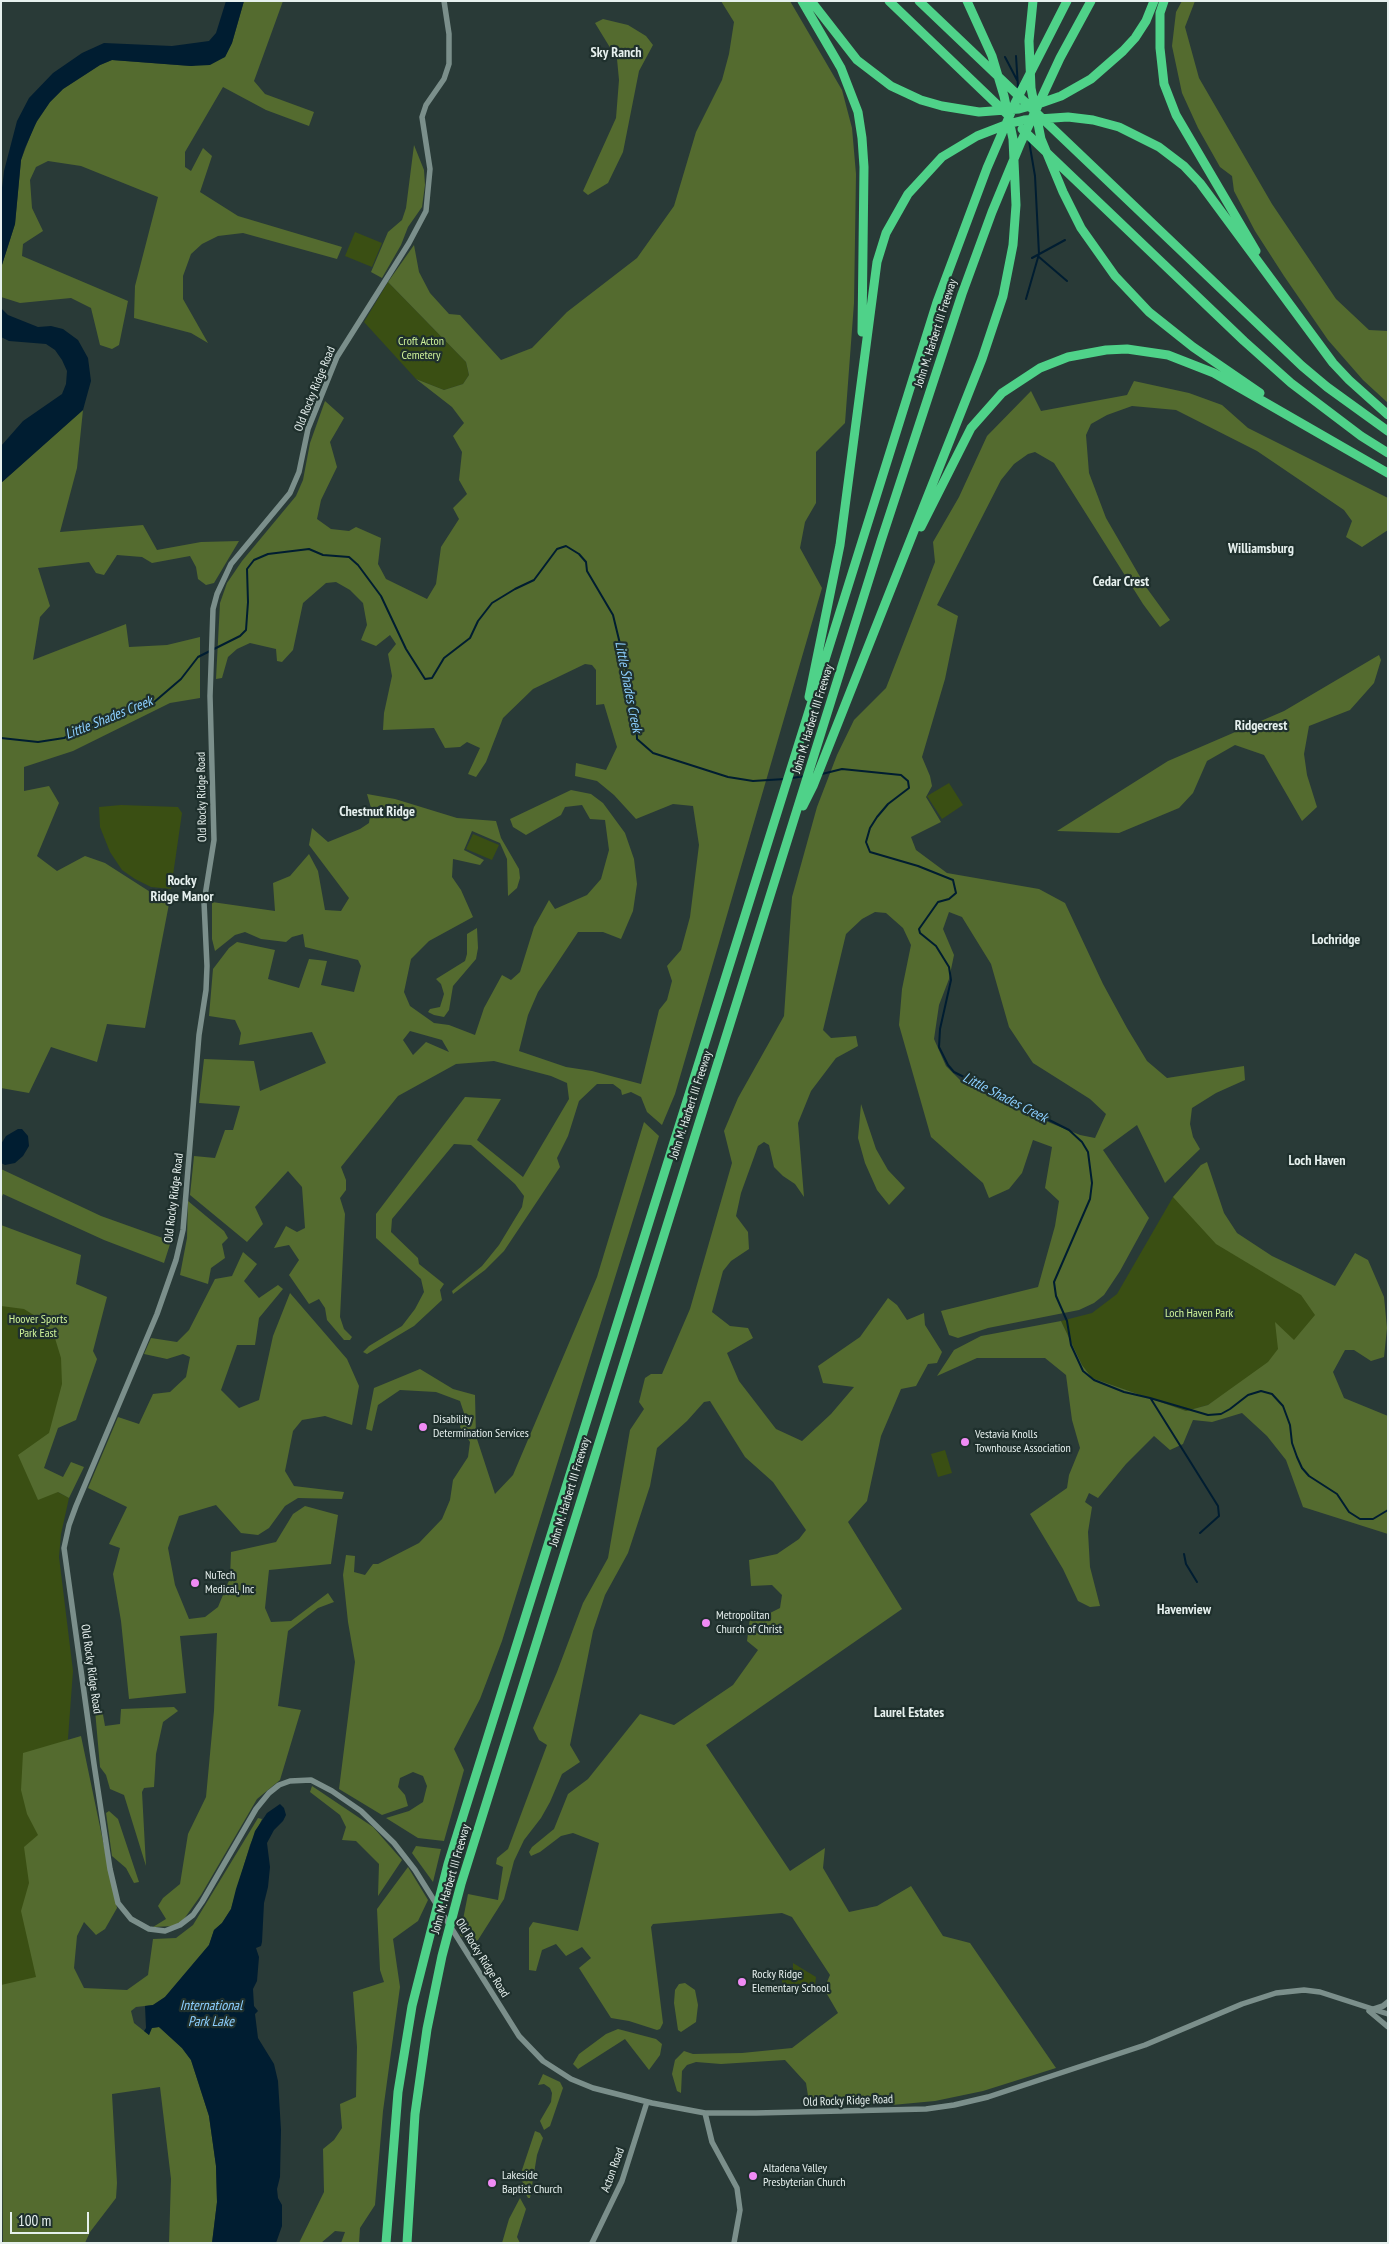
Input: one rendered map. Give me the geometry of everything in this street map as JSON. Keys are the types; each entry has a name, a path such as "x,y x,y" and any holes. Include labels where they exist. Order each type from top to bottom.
{"highway":[{"path":"802,1 841,68 858,112 862,138 864,197 861,368"},
{"path":"811,1 845,47 874,74 907,94 942,106 979,112 1019,109 1061,96 1103,70 1135,38 1146,21 1154,1"},
{"path":"889,1 1244,341 1291,383 1362,436 1388,452"},
{"path":"919,1 1302,366 1327,387 1388,431"},
{"path":"792,830 813,786 982,359 1002,296 1013,245 1016,204 1013,139 1004,96 992,56 967,1"},
{"path":"1033,1 1030,41 1031,88 1042,139 1063,192 1097,252 1115,276 1164,325 1308,428"},
{"name":"John M. Harbert III Freeway","path":"384,2243 398,2092 412,2006 448,1864 796,756 864,529 937,302 987,168 1015,103 1067,1"},
{"name":"John M. Harbert III Freeway","path":"407,2243 409,2186 415,2114 427,2029 442,1956 461,1884 881,541 962,294 992,212 1021,142 1060,58 1091,1"},
{"path":"1164,1 1160,13 1160,48 1164,84 1176,115 1280,292"},
{"path":"798,746 840,546 861,368 876,262 886,233 908,194 942,157 977,136 1024,120 1068,117 1106,123 1146,139 1184,166 1212,198 1319,345 1349,380 1388,415"},
{"path":"882,609 925,517 971,428 1002,393 1028,374 1068,357 1106,350 1127,349 1168,355 1214,373 1388,473"},
{"path":"409,2186 414,2243"}],"main road":[{"path":"1368,2009 1383,2006 1388,2002"}],"street":[{"name":"Old Rocky Ridge Road","path":"444,1 450,46 450,64 444,79 426,105 422,117 430,169 426,211 409,243 336,357 308,429 299,472 290,494 274,515 237,555 225,574 215,602 211,634 210,673 214,819 211,864 204,902 207,966 199,1035 183,1230 176,1260 157,1314 76,1506 69,1525 64,1548 91,1748 116,1897 125,1914 143,1926 160,1931 170,1930 180,1925 202,1902 256,1809 268,1793 279,1785 290,1781 305,1780 317,1783 339,1795 374,1822 402,1852 519,2036 534,2052 552,2067 581,2084 647,2102 705,2113 943,2107 988,2097 1146,2045 1242,2004 1276,1993 1304,1990 1320,1992 1388,2014"},
{"path":"1368,2009 1388,2027"},
{"name":"Acton Road","path":"592,2243 622,2181 647,2102"},
{"path":"705,2113 712,2142 737,2188 740,2210 739,2224 734,2243"}],"green space":[{"path":"244,1 283,1 254,81 265,94 314,112 309,126 266,110 223,87 185,152 185,167 191,171 203,148 212,156 200,192 238,216 342,247 337,259 243,233 218,236 202,244 191,254 183,276 183,299 208,343 191,333 134,318 135,286 158,197 81,166 48,161 36,167 30,180 32,208 43,231 23,244 22,256 128,301 119,345 112,349 100,345 91,308 71,298 20,303 1,297 1,268 15,224 21,160 34,126 50,102 63,89 100,65 112,60 191,66 225,57 232,43"},
{"path":"721,1 790,1 842,90 852,128 856,174 854,303 845,423 816,452 816,503 805,522 800,548 822,588 675,1094 662,1125 647,1112 641,1097 631,1092 622,1095 621,1090 613,1084 597,1084 579,1101 568,1136 557,1158 560,1167 504,1251 485,1270 453,1294 452,1291 482,1266 499,1245 522,1207 524,1196 515,1184 471,1145 454,1144 392,1219 391,1232 418,1258 419,1264 444,1284 440,1290 442,1300 414,1326 367,1354 363,1352 369,1346 402,1326 415,1309 424,1292 421,1279 376,1238 376,1214 465,1097 501,1099 477,1140 523,1177 569,1099 567,1083 551,1076 494,1061 456,1064 398,1096 341,1167 346,1180 346,1190 340,1198 345,1214 340,1317 344,1329 352,1337 350,1340 344,1340 327,1320 325,1308 319,1299 309,1304 289,1275 299,1260 289,1245 274,1248 286,1226 297,1232 305,1228 302,1187 288,1171 255,1207 263,1224 247,1242 190,1195 194,1156 215,1158 225,1130 233,1130 240,1106 199,1103 204,1059 254,1061 260,1091 326,1063 312,1032 239,1045 241,1033 235,1020 209,1016 213,969 229,948 237,942 275,950 268,979 299,988 309,959 327,961 321,985 354,992 361,966 358,960 305,947 303,934 292,937 286,942 261,939 245,932 235,935 215,951 212,939 212,902 275,911 273,883 290,876 309,854 318,871 325,910 341,911 349,898 309,845 312,828 328,842 360,829 369,823 371,808 367,794 395,799 457,818 496,821 501,838 519,869 520,878 517,888 508,896 507,859 500,843 472,831 464,850 484,860 480,865 453,859 452,877 461,890 473,917 429,941 411,959 404,992 410,1006 434,1023 449,1025 475,1035 484,1008 502,975 511,980 520,972 534,927 549,900 555,909 587,895 601,879 609,850 605,820 590,819 582,805 565,807 561,815 526,835 513,827 510,819 571,790 591,794 603,803 625,833 634,859 637,884 633,911 621,939 603,932 578,932 538,992 528,1015 519,1051 566,1067 592,1071 641,1084 659,1010 667,1000 672,981 667,966 681,950 690,917 699,845 693,806 673,804 636,819 614,795 597,781 575,776 576,763 606,770 617,747 604,704 596,705 596,670 592,665 585,664 533,689 503,718 486,762 476,777 468,774 480,748 467,742 460,747 445,748 434,728 383,730 384,713 392,676 388,654 396,644 390,635 376,646 361,640 367,625 363,603 350,590 336,582 326,583 303,603 293,650 282,662 277,661 276,649 250,643 237,649 228,657 222,678 216,679 220,603 227,583 242,561 296,496 303,480 310,443 325,401 344,418 330,442 337,467 321,500 317,519 331,529 349,531 356,527 381,538 378,564 386,579 427,599 436,584 441,547 459,519 453,508 467,494 459,480 462,452 453,436 464,423 452,407 416,379 444,390 463,384 469,375 466,362 388,282 414,245 419,272 430,293 449,314 460,315 501,360 532,348 567,312 637,258 674,206 696,132 722,80 729,54 734,22","holes":["410,1031 442,1040 449,1052 426,1042 413,1055 403,1040"]},
{"path":"1182,1 1195,1 1185,27 1199,78 1272,204 1336,299 1369,330 1388,331 1388,403 1363,380 1328,340 1255,231 1234,191 1232,176 1220,167 1198,128 1182,93 1172,46 1176,12"},
{"path":"603,19 628,25 646,36 653,45 639,71 623,152 608,183 588,195 583,191 616,118 619,80 617,59 595,23"},
{"path":"414,145 424,170 425,185 422,207 408,227 401,245 382,278 371,272 388,232 402,220 406,208"},
{"path":"355,232 382,243 372,267 345,256"},
{"name":"Croft Acton Cemetery","path":"388,282 466,362 469,375 463,384 444,390 416,379 364,322"},
{"path":"1134,381 1189,393 1222,405 1248,428 1388,498 1388,530 1362,547 1346,537 1352,521 1344,510 1257,451 1176,410 1132,406 1107,415 1091,424 1086,435 1089,473 1106,518 1146,587 1170,620 1160,627 1143,604 1054,463 1035,452 1028,454 1014,464 1001,480 937,605 958,616 945,679 922,757 932,786 926,797 941,822 911,837 916,850 947,873 1039,889 1065,903 1103,984 1127,1028 1147,1061 1167,1078 1244,1066 1245,1080 1216,1093 1192,1108 1190,1124 1193,1137 1200,1149 1165,1183 1137,1125 1103,1150 1149,1218 1120,1271 1104,1295 1094,1303 1079,1310 988,1328 958,1338 949,1335 941,1311 1038,1287 1055,1226 1059,1201 1045,1188 1052,1147 1033,1140 1022,1173 1009,1189 989,1198 983,1183 931,1137 899,1025 902,989 911,945 903,928 886,913 875,912 862,919 846,934 823,1030 831,1038 856,1036 858,1046 836,1058 811,1091 798,1123 804,1197 795,1184 774,1167 769,1145 764,1142 758,1146 741,1193 736,1216 748,1232 749,1249 731,1261 723,1271 712,1312 730,1326 748,1328 753,1338 727,1353 739,1381 776,1429 802,1441 831,1414 854,1387 823,1383 818,1366 860,1337 888,1298 897,1305 907,1320 924,1313 925,1325 942,1352 937,1363 928,1364 916,1386 901,1389 881,1436 867,1501 848,1522 902,1609 706,1745 790,1871 825,1848 823,1868 849,1912 877,1906 911,1886 943,1936 970,1943 1056,2068 983,2091 935,2101 892,2105 809,2102 806,2083 785,2060 721,2064 696,2062 687,2065 682,2071 681,2093 677,2091 672,2074 675,2060 684,2051 693,2054 742,2053 792,2048 838,2013 824,1989 830,1975 792,1917 782,1913 653,1924 651,1927 663,2023 660,2029 657,2030 629,2021 611,2018 579,1968 591,1958 582,1947 566,1956 556,1944 542,1950 536,1971 529,1970 529,1928 533,1922 578,1931 599,1843 573,1833 561,1836 540,1852 531,1856 529,1852 532,1847 554,1829 568,1794 588,1779 640,1714 674,1725 733,1685 758,1650 747,1641 751,1610 766,1615 780,1608 782,1595 772,1585 751,1586 749,1560 777,1554 799,1539 806,1530 773,1482 745,1457 710,1401 704,1402 687,1421 657,1448 650,1486 628,1553 605,1595 593,1631 570,1745 580,1762 562,1774 550,1802 541,1818 524,1840 514,1861 504,1899 478,1940 470,1943 460,1935 468,1894 498,1900 503,1867 496,1864 497,1858 508,1849 547,1745 539,1740 533,1728 583,1603 608,1558 630,1430 644,1409 639,1402 645,1378 651,1374 662,1374 690,1309 732,1163 724,1131 738,1098 784,1016 792,897 817,807 837,755 854,720 886,688 935,562 933,542 959,497 987,436 1031,391 1041,411 1127,395","holes":["949,912 962,917 991,964 1009,1027 1033,1063 1090,1099 1106,1114 1095,1138 1080,1135 1009,1106 963,1083 946,1066 934,1039 939,1005 949,979 954,955 943,929"]},
{"path":"83,410 77,468 60,532 143,525 157,550 201,542 239,541 214,583 206,585 198,579 196,567 190,556 152,563 142,557 117,555 104,575 96,573 89,562 38,568 50,606 40,617 33,660 126,624 129,647 167,645 200,637 200,698 170,703 73,751 24,767 24,791 49,786 59,803 37,856 57,871 85,856 105,863 169,904 145,1028 107,1024 97,1062 51,1047 29,1093 1,1088 1,483"},
{"path":"1379,655 1381,660 1374,683 1350,710 1309,726 1304,754 1307,775 1317,807 1302,821 1264,755 1235,745 1207,761 1193,793 1179,808 1119,833 1057,831 1168,761 1284,711"},
{"path":"949,783 963,805 942,819 927,796"},
{"path":"121,805 178,807 182,813 171,889 151,887 135,879 122,870 110,852 100,827 99,807"},
{"path":"473,834 499,845 492,860 466,849"},
{"path":"477,928 478,948 476,959 453,986 449,1010 444,1017 428,1012 430,1009 440,1007 444,994 441,984 436,979 465,961 467,934"},
{"path":"861,1104 876,1149 888,1170 905,1188 889,1205 877,1190 865,1163 858,1138"},
{"path":"644,1122 659,1136 502,1641 480,1699 454,1749 464,1770 444,1841 418,1838 386,1818 409,1811 423,1802 427,1786 423,1776 413,1772 400,1778 398,1787 405,1795 408,1806 382,1815 339,1789 355,1662 343,1575 346,1555 355,1556 354,1572 365,1575 373,1564 378,1564 419,1543 442,1519 450,1500 453,1480 468,1457 470,1442 460,1427 464,1413 460,1401 436,1392 400,1390 378,1405 372,1431 366,1429 374,1388 420,1369 453,1389 475,1395 476,1436 495,1494 513,1475 597,1277"},
{"path":"1207,1162 1224,1213 1237,1233 1272,1256 1335,1286 1355,1253 1368,1260 1384,1297 1387,1328 1384,1357 1371,1361 1354,1350 1345,1350 1333,1372 1344,1398 1388,1416 1388,1534 1303,1507 1286,1460 1267,1436 1242,1413 1212,1422 1193,1420 1183,1444 1170,1450 1154,1436 1126,1464 1098,1498 1089,1493 1085,1502 1092,1507 1088,1532 1090,1567 1100,1606 1090,1607 1078,1601 1063,1569 1030,1514 1067,1488 1069,1475 1080,1448 1072,1420 1066,1375 1045,1358 977,1358 937,1376 954,1350 981,1336 1061,1321 1082,1365 1092,1378 1186,1411 1208,1405 1268,1362 1278,1349 1275,1322 1294,1340 1315,1315 1301,1295 1216,1244 1173,1197 1201,1165"},
{"name":"Loch Haven Park","path":"1201,1165 1227,1229 1330,1301 1285,1355 1208,1405 1186,1411 1092,1378 1082,1365 1061,1321 1092,1313 1117,1294 1173,1197"},
{"path":"1,1169 101,1216 171,1241 164,1263 104,1240 3,1194 1,1199"},
{"path":"188,1201 224,1231 228,1238 222,1244 225,1258 211,1268 208,1284 180,1275 187,1238"},
{"path":"1,1225 81,1255 76,1284 107,1297 93,1351 97,1359 76,1420 58,1428 44,1468 63,1477 71,1462 84,1467 69,1498 58,1492 38,1500 18,1455 49,1433 62,1384 61,1358 54,1335 40,1319 24,1309 1,1306"},
{"path":"243,1252 257,1264 244,1281 259,1298 278,1285 283,1289 259,1318 255,1345 237,1345 221,1390 239,1408 259,1400 273,1336 290,1293 347,1359 359,1386 352,1425 325,1416 302,1420 293,1431 285,1471 294,1486 344,1492 342,1499 298,1498 285,1506 269,1528 258,1535 241,1533 216,1505 179,1516 168,1548 175,1585 189,1619 205,1617 218,1607 230,1578 231,1552 276,1542 293,1514 305,1506 338,1515 331,1564 269,1570 265,1608 271,1622 291,1621 328,1593 334,1602 318,1608 288,1631 278,1706 301,1710 280,1780 257,1799 201,1895 184,1919 174,1926 153,1927 166,1919 158,1906 163,1898 180,1884 188,1834 206,1797 214,1711 217,1633 180,1636 186,1693 129,1699 121,1621 113,1574 120,1548 109,1544 127,1507 88,1488 118,1417 139,1424 153,1394 170,1392 186,1377 190,1357 183,1354 167,1359 144,1354 151,1338 177,1342 189,1330 215,1279 232,1276"},
{"name":"Hoover Sports Park East","path":"1,1287 84,1292 44,1468 58,1492 69,1498 61,1534 59,1557 73,1671 50,1981 1,1988"},
{"path":"945,1450 952,1473 938,1477 931,1454"},
{"path":"174,1707 178,1711 163,1722 156,1754 154,1787 144,1788 142,1792 146,1866 124,1795 110,1789 106,1775 100,1767 95,1710 102,1709 105,1726 120,1724 121,1709"},
{"path":"81,1736 117,1908 105,1929 96,1935 84,1922 77,1936 74,1968 84,1988 127,1990 148,1975 153,1939 176,1938 193,1925 258,1818 262,1819 250,1845 231,1909 222,1923 214,1930 209,1945 165,1997 153,2005 136,2007 131,2011 134,2023 149,2035 151,2028 159,2027 182,2048 191,2060 209,2116 216,2166 217,2202 212,2243 169,2243 171,2179 160,2087 112,2094 117,2183 116,2198 90,2232 85,2243 3,2243 1,1985 36,1977 21,1911 29,1883 24,1847 38,1835 27,1814 21,1790 23,1753"},
{"path":"312,1786 373,1827 402,1860 378,1896 379,1864 356,1841 342,1840 346,1827 340,1815 310,1792"},
{"path":"109,1811 118,1819 139,1882 134,1883 126,1868 112,1856 106,1813"},
{"path":"416,1846 441,1849 433,1882 412,1853"},
{"path":"408,1867 428,1900 418,1921 393,1939 400,1987 383,2111 375,2205 360,2228 359,2243 341,2243 345,2232 335,2231 321,2243 299,2243 324,2192 323,2149 334,2140 342,2128 340,2104 356,2097 357,2047 353,1992 384,1982 380,1970 377,1909"},
{"path":"793,1963 816,1977 815,1986 803,1992 784,1990 781,1976 793,1972"},
{"path":"685,1983 695,1990 698,2005 696,2022 681,2032 678,2030 674,2003 675,1990 679,1984"},
{"path":"618,2029 656,2039 662,2044 660,2055 649,2070 625,2039 578,2069 573,2064 579,2054 606,2034"},
{"path":"543,2074 560,2082 563,2088 550,2126 544,2130 540,2121 551,2102 552,2093 550,2088 544,2084 538,2085"},
{"path":"535,2131 540,2133 543,2138 537,2155 530,2198 528,2198 524,2191 521,2173"},
{"path":"520,2198 526,2209 517,2237 520,2243 502,2243 509,2219"}],"water":[{"path":"226,1 244,1 232,43 225,57 210,65 191,66 112,60 100,65 63,89 50,102 37,121 21,160 15,224 1,268 1,196 4,171 17,121 29,98 53,73 82,53 104,43 172,46 209,41 216,33"},
{"path":"1,308 8,315 38,327 51,326 63,329 78,340 88,358 91,381 83,410 1,483 1,446 23,421 62,394 66,384 67,371 55,350 46,344 9,341 1,337"},
{"path":"18,1129 22,1129 28,1136 29,1146 23,1156 15,1163 5,1165 1,1163 1,1144 6,1136"},
{"name":"International Park Lake","path":"280,1804 284,1808 286,1815 274,1830 267,1843 270,1867 264,1903 262,1942 261,1946 256,1948 259,1957 257,1981 253,1989 254,2006 258,2011 255,2014 258,2038 274,2064 278,2081 281,2130 280,2177 277,2189 278,2198 282,2205 282,2226 276,2243 212,2243 217,2202 216,2166 209,2116 191,2060 182,2048 159,2027 152,2028 149,2035 144,2031 146,2028 145,2006 153,2005 165,1997 209,1945 214,1930 222,1923 231,1909 255,1831 267,1813"}],"waterway":[{"path":"1016,56 1018,87"},
{"path":"1005,57 1017,80"},
{"path":"1026,299 1039,254 1035,176 1029,141"},
{"path":"1032,258 1065,240"},
{"path":"1039,257 1067,281"},
{"name":"Little Shades Creek","path":"1,738 38,742 64,738 101,721 153,703 181,679 198,657 240,636 246,630 248,602 247,569 254,560 268,554 309,549 323,555 349,557 358,565 381,596 406,649 425,679 432,678 444,658 470,638 478,621 492,603 534,580 557,549 566,546 579,554 586,562 587,571 613,615 636,715 637,739 653,753 728,777 753,781 785,779"},
{"name":"Little Shades Creek","path":"822,774 842,769 901,775 908,781 909,788 888,804 877,817 870,828 866,842 870,852 918,866 953,880 956,893 949,899 938,902 919,929 920,933 936,946 949,967 951,980 940,1029 939,1047 948,1065 954,1072 1069,1130 1082,1142 1088,1152 1092,1183 1090,1199 1054,1282 1056,1296 1067,1321 1071,1345 1083,1371 1094,1380 1124,1392 1208,1415 1221,1414 1248,1395 1261,1391 1272,1394 1283,1406 1290,1425 1292,1443 1297,1457 1302,1468 1309,1476 1337,1494 1349,1512 1360,1519 1373,1519 1388,1510"},
{"name":"Little Shades Creek","path":"792,778 805,776"},
{"path":"1151,1399 1218,1506 1219,1516 1200,1533"},
{"path":"1184,1554 1186,1564 1197,1582"}],"place":[{"name":"Disability Determination Services","path":"423,1427"},
{"name":"Vestavia Knolls Townhouse Association","path":"965,1442"},
{"name":"NuTech Medical, Inc","path":"195,1583"},
{"name":"Metropolitan Church of Christ","path":"706,1623"},
{"name":"Rocky Ridge Elementary School","path":"742,1982"},
{"name":"Altadena Valley Presbyterian Church","path":"753,2176"},
{"name":"Lakeside Baptist Church","path":"492,2183"}],"district":[{"name":"Sky Ranch","path":"616,53"},
{"name":"Williamsburg","path":"1261,549"},
{"name":"Cedar Crest","path":"1121,582"},
{"name":"Ridgecrest","path":"1261,726"},
{"name":"Chestnut Ridge","path":"377,812"},
{"name":"Rocky Ridge Manor","path":"182,890"},
{"name":"Lochridge","path":"1336,940"},
{"name":"Loch Haven","path":"1317,1161"},
{"name":"Havenview","path":"1184,1610"},
{"name":"Laurel Estates","path":"909,1713"}]}
